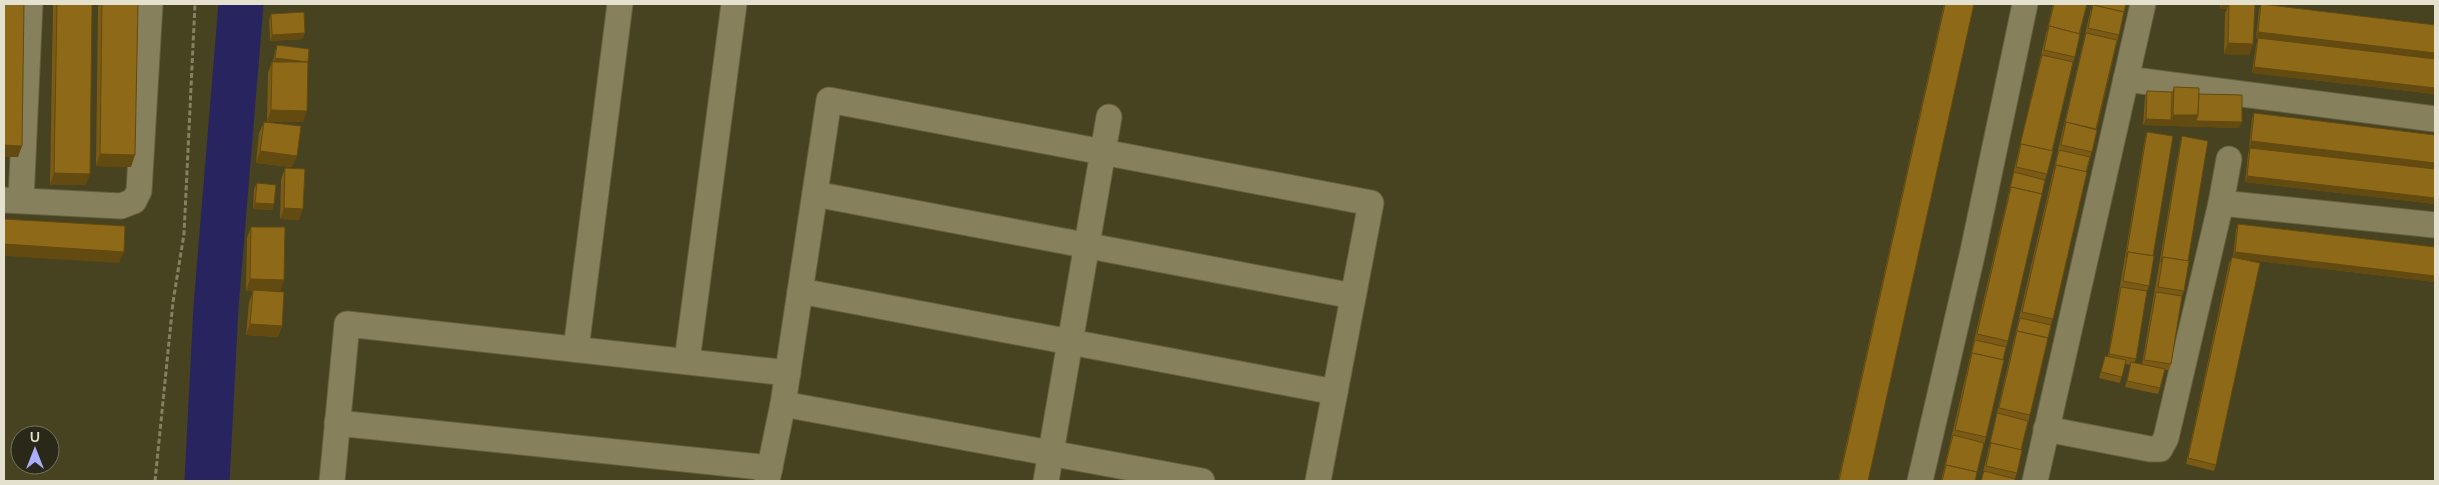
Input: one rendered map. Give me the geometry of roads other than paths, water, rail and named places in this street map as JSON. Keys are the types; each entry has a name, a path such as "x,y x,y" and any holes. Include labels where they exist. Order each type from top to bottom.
{"street":[{"path":"30,4 12,200 121,206 134,201 139,191 150,4"},
{"path":"576,349 620,4"},
{"path":"687,361 734,4"},
{"path":"1920,481 1973,251 2025,4"},
{"path":"2035,481 2143,4"},
{"path":"2126,79 2435,119"},
{"path":"337,423 768,475 783,404 829,100 1371,202 1318,481"},
{"path":"1046,481 1109,117"},
{"path":"2046,429 2150,450 2160,450 2166,438 2229,160"},
{"path":"814,194 1353,296"},
{"path":"2221,202 2435,225"},
{"path":"800,291 1335,392"},
{"path":"332,481 347,324 788,372"},
{"path":"783,404 1202,481"}],"waterway":[{"path":"207,481 216,307 241,4"}]}
